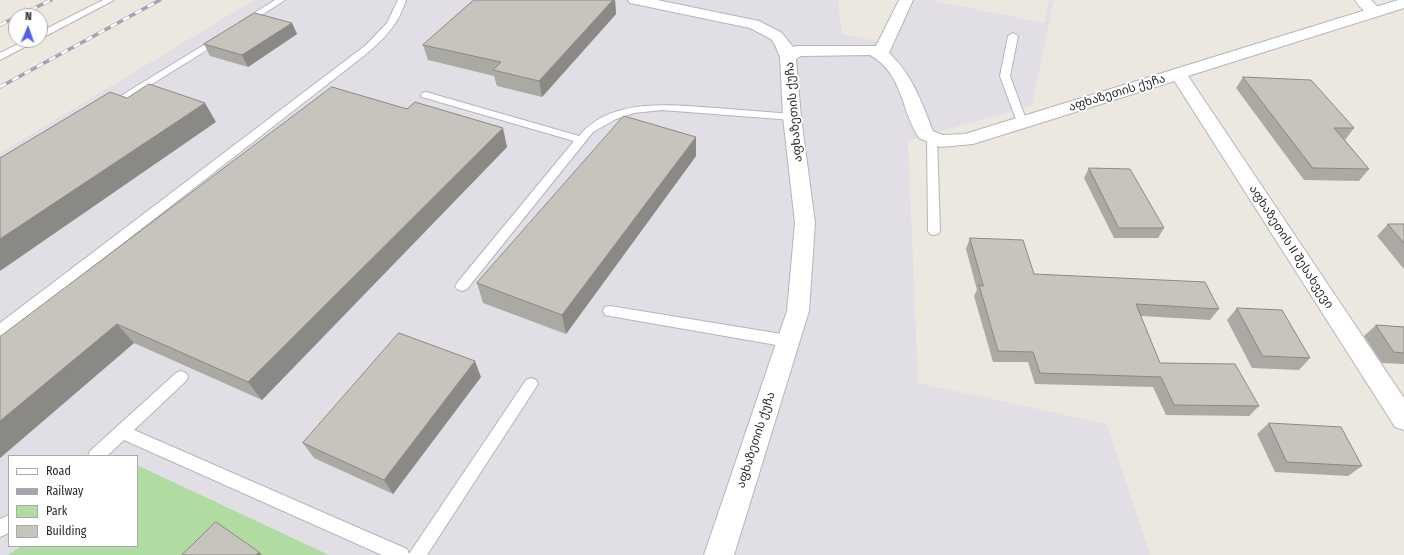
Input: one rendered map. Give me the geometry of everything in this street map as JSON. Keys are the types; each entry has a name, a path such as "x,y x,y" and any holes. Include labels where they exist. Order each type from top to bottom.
{"street":[{"path":"638,0 754,24 768,30 778,37 785,46 788,58"},
{"path":"906,0 881,53 903,79 925,134 932,137"},
{"path":"1362,0 1375,12"},
{"name":"აფხაზეთის ქუჩა","path":"932,137 940,141 966,140 1404,3"},
{"name":"აფხაზეთის ქუჩა","path":"719,555 798,311 805,223 792,117 788,58 798,51 872,50 881,53"},
{"name":"აფხაზეთის II შესახვევი","path":"1178,74 1404,419"}],"lane":[{"path":"48,32 110,0"},
{"path":"100,112 281,0"},
{"path":"0,331 362,53 388,31 397,14 402,0"},
{"path":"1012,36 1005,76 1022,122"},
{"path":"0,57 17,48"},
{"path":"426,95 581,140"},
{"path":"462,286 589,130 612,118 632,110 662,108 792,117"},
{"path":"932,137 934,231"},
{"path":"610,311 788,341"},
{"path":"97,455 181,377"},
{"path":"417,555 531,384"},
{"path":"122,432 401,555"}],"shaded area":[{"path":"254,0 838,0 842,34 895,45 910,0 930,0 1045,23 1049,0 1054,0 1032,105 908,141 918,383 1107,424 1150,555 329,555 138,465 138,455 8,455 8,547 20,547 8,555 0,555 0,153"}],"green space":[{"path":"138,465 329,555 8,555 20,547 138,547"}],"building":[{"path":"474,0 613,0 539,81 493,70 501,62 423,45"},
{"path":"255,13 292,23 242,55 204,44"},
{"path":"1243,77 1311,80 1354,128 1334,128 1369,169 1313,168"},
{"path":"149,84 205,103 0,239 0,158 110,92 127,98"},
{"path":"332,87 407,109 415,102 503,128 248,382 117,324 0,421 0,337"},
{"path":"624,116 696,137 562,315 477,283"},
{"path":"1089,168 1130,169 1164,228 1119,228"},
{"path":"1388,224 1404,224 1404,243"},
{"path":"970,238 1023,240 1034,274 1205,282 1219,309 1136,304 1160,363 1235,364 1259,406 1174,405 1161,377 1040,373 1033,352 998,351 979,285 983,286"},
{"path":"1237,308 1282,310 1310,358 1263,356"},
{"path":"1376,325 1404,327 1404,353 1394,352"},
{"path":"399,333 475,361 384,480 303,443"},
{"path":"1269,423 1341,427 1362,466 1287,462"},
{"path":"216,522 259,552 256,555 182,555"}],"railway":[{"path":"34,8 51,0"},
{"path":"0,87 160,0"},
{"path":"0,25 8,21"}]}
